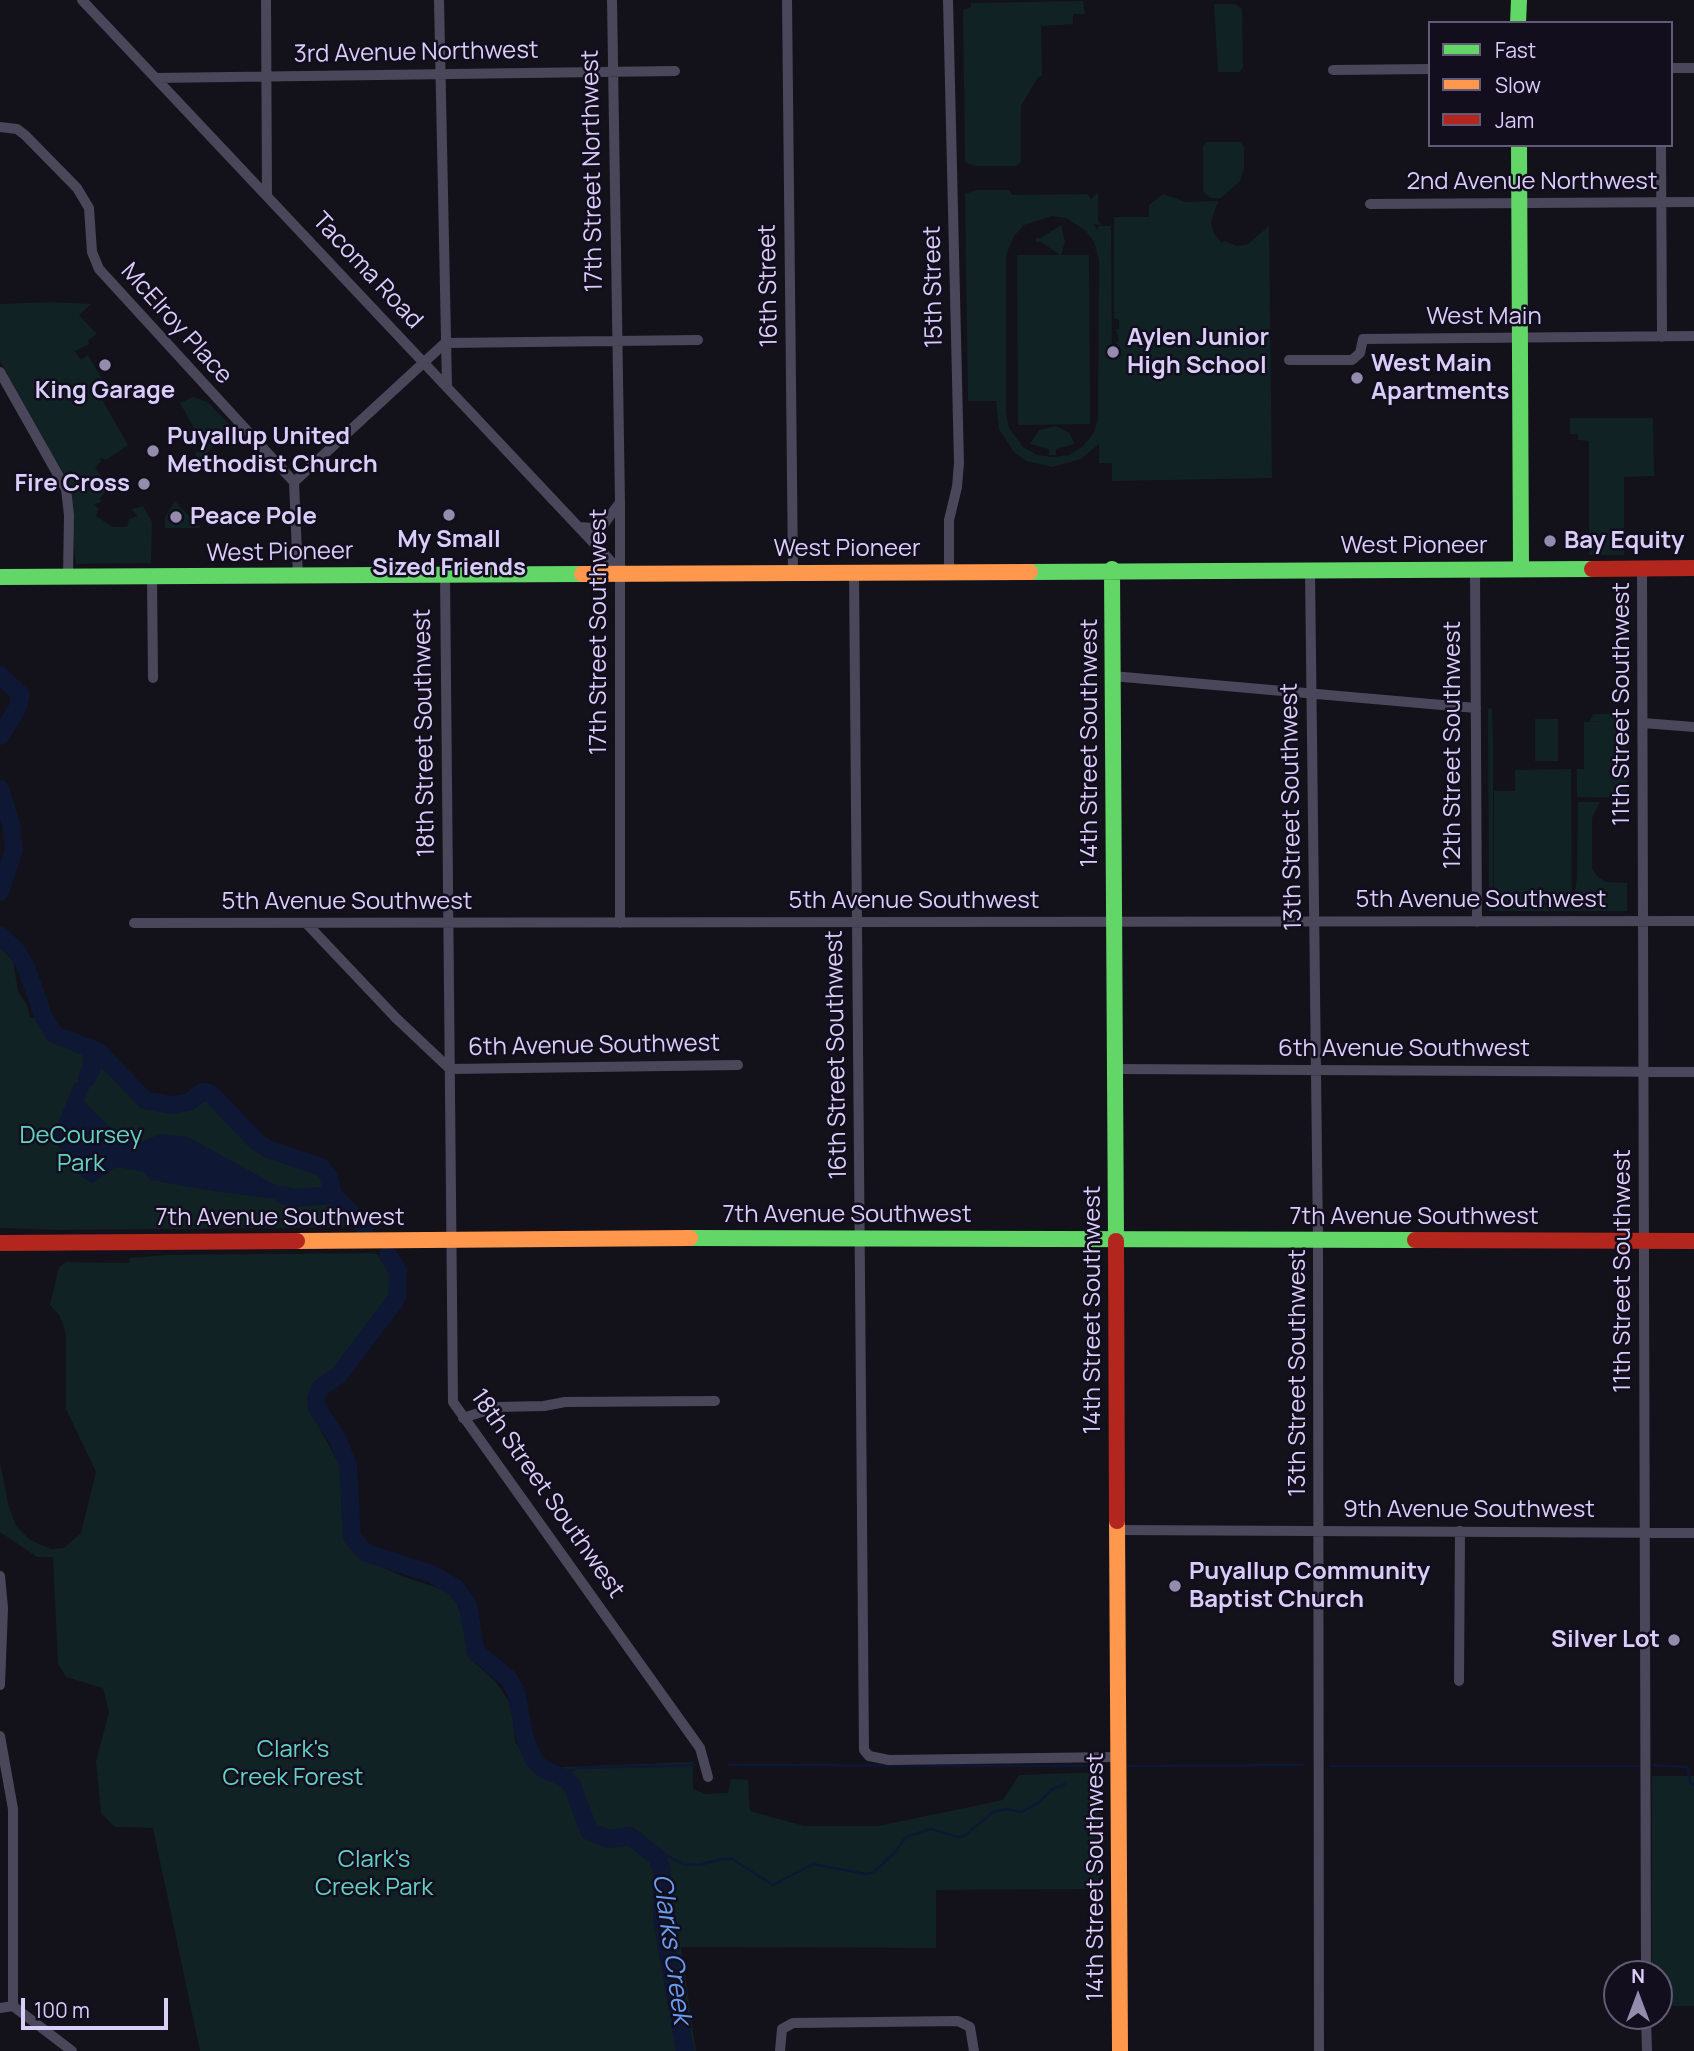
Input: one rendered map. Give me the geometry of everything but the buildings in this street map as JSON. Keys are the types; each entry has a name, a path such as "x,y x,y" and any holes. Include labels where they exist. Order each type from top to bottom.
{"street":[{"name":"Tacoma Road","path":"82,0 620,572"},
{"path":"266,0 267,195"},
{"path":"439,0 447,386"},
{"name":"17th Street Northwest","path":"612,0 617,342"},
{"name":"16th Street","path":"787,0 793,571"},
{"name":"15th Street","path":"948,0 959,463 957,487 949,520 949,572"},
{"path":"1518,0 1518,21"},
{"path":"1673,68 1694,68"},
{"path":"1333,69 1428,69"},
{"name":"3rd Avenue Northwest","path":"156,78 676,71"},
{"name":"McElroy Place","path":"0,127 17,129 77,188 89,208 92,252 99,268 294,482"},
{"path":"1519,147 1521,569"},
{"path":"1661,147 1662,337"},
{"name":"2nd Avenue Northwest","path":"1370,204 1694,202"},
{"name":"West Main","path":"1289,360 1352,360 1360,353 1363,339 1694,336"},
{"path":"298,576 294,482 445,343 698,340"},
{"name":"17th Street Southwest","path":"617,342 620,502 620,923"},
{"path":"0,372 66,489 69,515 68,576"},
{"path":"580,527 594,528 604,524 620,502"},
{"name":"11th Street Southwest","path":"1642,568 1646,1960"},
{"name":"West Pioneer","path":"0,577 853,570 949,572 1112,569 1694,568"},
{"name":"14th Street Southwest","path":"1112,569 1120,2051"},
{"name":"12th Street Southwest","path":"1475,569 1477,922"},
{"name":"16th Street Southwest","path":"853,570 864,1750 869,1756 889,1760 1117,1757"},
{"name":"13th Street Southwest","path":"1310,570 1320,1531 1319,2051"},
{"name":"18th Street Southwest","path":"444,575 453,1402 700,1748 708,1777"},
{"path":"152,577 153,678"},
{"path":"1112,676 1476,708"},
{"path":"1643,723 1694,727"},
{"name":"5th Avenue Southwest","path":"134,923 1694,921"},
{"path":"306,923 396,1018 450,1069"},
{"name":"6th Avenue Southwest","path":"450,1069 738,1065"},
{"name":"6th Avenue Southwest","path":"1115,1069 1694,1072"},
{"name":"7th Avenue Southwest","path":"0,1243 860,1238 1694,1241"},
{"path":"463,1418 497,1407 544,1406 565,1402 715,1401"},
{"name":"9th Avenue Southwest","path":"1117,1530 1694,1533"},
{"path":"1459,1681 1460,1531"},
{"path":"0,1576 3,1608 0,1685"},
{"path":"0,1736 13,1836 13,2006"},
{"path":"0,2008 13,2006 72,2051"},
{"path":"780,2051 782,2029 801,2022 958,2021 967,2024 973,2034 974,2051"},
{"path":"1646,2030 1647,2051"}],"green space":[{"path":"1083,1 1085,14 1073,14 1073,24 1041,26 1042,76 1038,77 1021,106 1021,162 1016,166 975,166 965,162 963,10 971,7 971,3"},
{"path":"1214,4 1235,4 1242,9 1243,68 1239,72 1218,72"},
{"path":"1207,142 1240,142 1244,146 1244,168 1240,181 1221,198 1210,198 1203,191 1203,146"},
{"path":"977,190 1009,190 1013,195 1088,194 1091,199 1098,192 1098,221 1102,225 1093,224 1098,230 1098,226 1111,226 1112,356 1119,354 1116,329 1119,329 1119,320 1114,318 1114,217 1149,217 1149,205 1163,194 1186,202 1218,201 1211,222 1214,234 1222,243 1225,241 1236,246 1248,244 1269,226 1272,478 1112,481 1112,463 1099,463 1099,444 1081,459 1053,467 1026,461 1014,452 999,429 996,401 968,401 965,194","holes":["1052,216 1066,218 1085,230 1094,242 1099,259 1098,420 1093,434 1083,446 1069,455 1053,457 1037,455 1023,447 1009,428 1006,412 1006,255 1014,236 1024,225"]},
{"path":"1061,225 1065,242 1061,255 1089,255 1090,424 1018,425 1017,255 1060,255 1041,242 1036,242 1036,238 1041,238"},
{"path":"0,304 91,304 79,315 97,334 88,340 89,344 75,351 81,360 88,355 104,382 95,387 128,445 106,460 100,458 101,462 95,467 109,488 100,498 101,502 94,504 99,509 96,516 113,527 127,527 129,519 138,516 131,509 143,506 152,522 151,563 76,564 65,478 0,361"},
{"path":"193,397 207,402 229,424 227,432 199,461 195,454 203,446 195,432 181,440 179,436 194,428 180,403"},
{"path":"1570,418 1653,418 1654,476 1624,477 1624,555 1589,555 1589,441 1578,440 1578,434 1570,434"},
{"path":"1056,426 1069,433 1075,444 1056,449 1056,455 1049,455 1049,449 1030,444 1039,430"},
{"path":"175,501 201,528 165,528 165,517"},
{"path":"1488,708 1492,709 1493,744 1493,902 1502,906 1570,904 1574,900 1577,877 1578,802 1600,802 1592,818 1592,868 1597,876 1606,882 1627,883 1627,911 1489,911"},
{"path":"1593,714 1620,714 1621,717 1626,717 1627,798 1577,797 1577,769 1584,769 1584,722 1604,721 1590,721"},
{"path":"1535,719 1558,719 1558,761 1535,761"},
{"path":"1571,769 1572,898 1567,903 1499,903 1494,898 1494,791 1515,791 1515,770"},
{"name":"DeCoursey Park","path":"0,947 13,961 18,991 27,1005 30,1018 44,1018 54,1034 99,1052 145,1100 172,1105 189,1102 202,1092 210,1093 257,1142 268,1149 321,1167 329,1177 333,1195 365,1227 59,1230 0,1228"},
{"name":"Clark's Creek Forest","path":"376,1253 393,1275 393,1296 338,1371 317,1384 309,1398 315,1420 342,1469 346,1532 350,1546 361,1557 404,1577 451,1592 462,1616 468,1657 495,1681 507,1698 512,1708 515,1742 536,1768 693,1762 693,1789 705,1794 728,1793 731,1779 748,1780 750,1811 804,1826 878,1826 1003,1800 1019,1775 1101,1772 1102,1889 936,1890 936,1948 681,1947 696,2051 200,2051 153,1828 115,1827 101,1813 96,1761 109,1712 103,1688 66,1677 58,1664 53,1557 37,1557 0,1532 0,1462 8,1504 16,1526 30,1540 51,1549 64,1548 81,1533 96,1472 66,1409 66,1335 60,1316 50,1305 59,1267 66,1262 129,1263 130,1258 167,1255"},
{"path":"1652,1776 1694,1776 1694,2006 1673,2006 1673,1960 1652,1960"}],"water":[{"path":"87,1078 89,1088 84,1101 120,1137 140,1142 161,1134 188,1137 279,1187 283,1195 274,1199 213,1191 150,1180 144,1172 116,1167 92,1183 81,1176 55,1141 55,1130 74,1084"}],"waterway":[{"name":"Clarks Creek","path":"0,675 21,695 17,709 0,736"},
{"name":"Clarks Creek","path":"0,789 11,824 14,850 0,892"},
{"name":"Clarks Creek","path":"0,935 16,950 26,967 44,1018 54,1034 99,1052 145,1100 172,1105 189,1102 202,1092 210,1093 257,1142 268,1149 321,1167 329,1177 333,1195 365,1227"},
{"name":"Clarks Creek","path":"87,1078 92,1067 91,1048"},
{"name":"Clarks Creek","path":"283,1195 295,1198 333,1195"},
{"name":"Clarks Creek","path":"388,1255 398,1271 397,1298 339,1375 320,1388 316,1398 317,1408 338,1440 348,1465 352,1537 366,1553 432,1574 456,1588 468,1605 476,1652 508,1678 516,1692 525,1739 534,1760 543,1769 563,1777 572,1785 589,1831 608,1839 630,1836 657,1857 662,1870 662,1919 685,2051"},
{"path":"558,1776 577,1768 695,1765"},
{"path":"728,1765 1098,1766"},
{"path":"1129,1766 1303,1765"},
{"path":"1654,1765 1688,1767 1690,1782 1694,1785"},
{"path":"1331,1766 1639,1766"},
{"path":"641,1842 683,1864 699,1865 732,1859 773,1885 813,1864 866,1874 874,1872 906,1837 931,1829 958,1837 964,1836 993,1812 1006,1809 1021,1812 1038,1803 1051,1790 1065,1784"}],"traffic: fast":[{"path":"1518,21 1519,0"},
{"path":"1519,147 1521,569"},
{"path":"1112,569 1116,1241"},
{"path":"1030,572 1592,569"},
{"path":"0,577 582,574"},
{"path":"690,1238 1415,1240"}],"traffic: slow":[{"path":"582,574 1030,572"},
{"path":"297,1241 690,1238"},
{"path":"1117,1521 1120,2051"}],"traffic: jam":[{"path":"1592,569 1694,568"},
{"path":"1415,1240 1694,1241"},
{"path":"0,1243 297,1241"},
{"path":"1116,1241 1117,1521"}],"place":[{"name":"Aylen Junior High School","path":"1113,352"},
{"name":"King Garage","path":"105,365"},
{"name":"West Main Apartments","path":"1357,378"},
{"name":"Puyallup United Methodist Church","path":"153,451"},
{"name":"Fire Cross","path":"144,484"},
{"name":"My Small Sized Friends","path":"449,515"},
{"name":"Peace Pole","path":"176,517"},
{"name":"Bay Equity","path":"1550,541"},
{"name":"Puyallup Community Baptist Church","path":"1175,1586"},
{"name":"Silver Lot","path":"1674,1640"}],"park label":[{"name":"Clark's Creek Park","path":"374,1874"}]}
